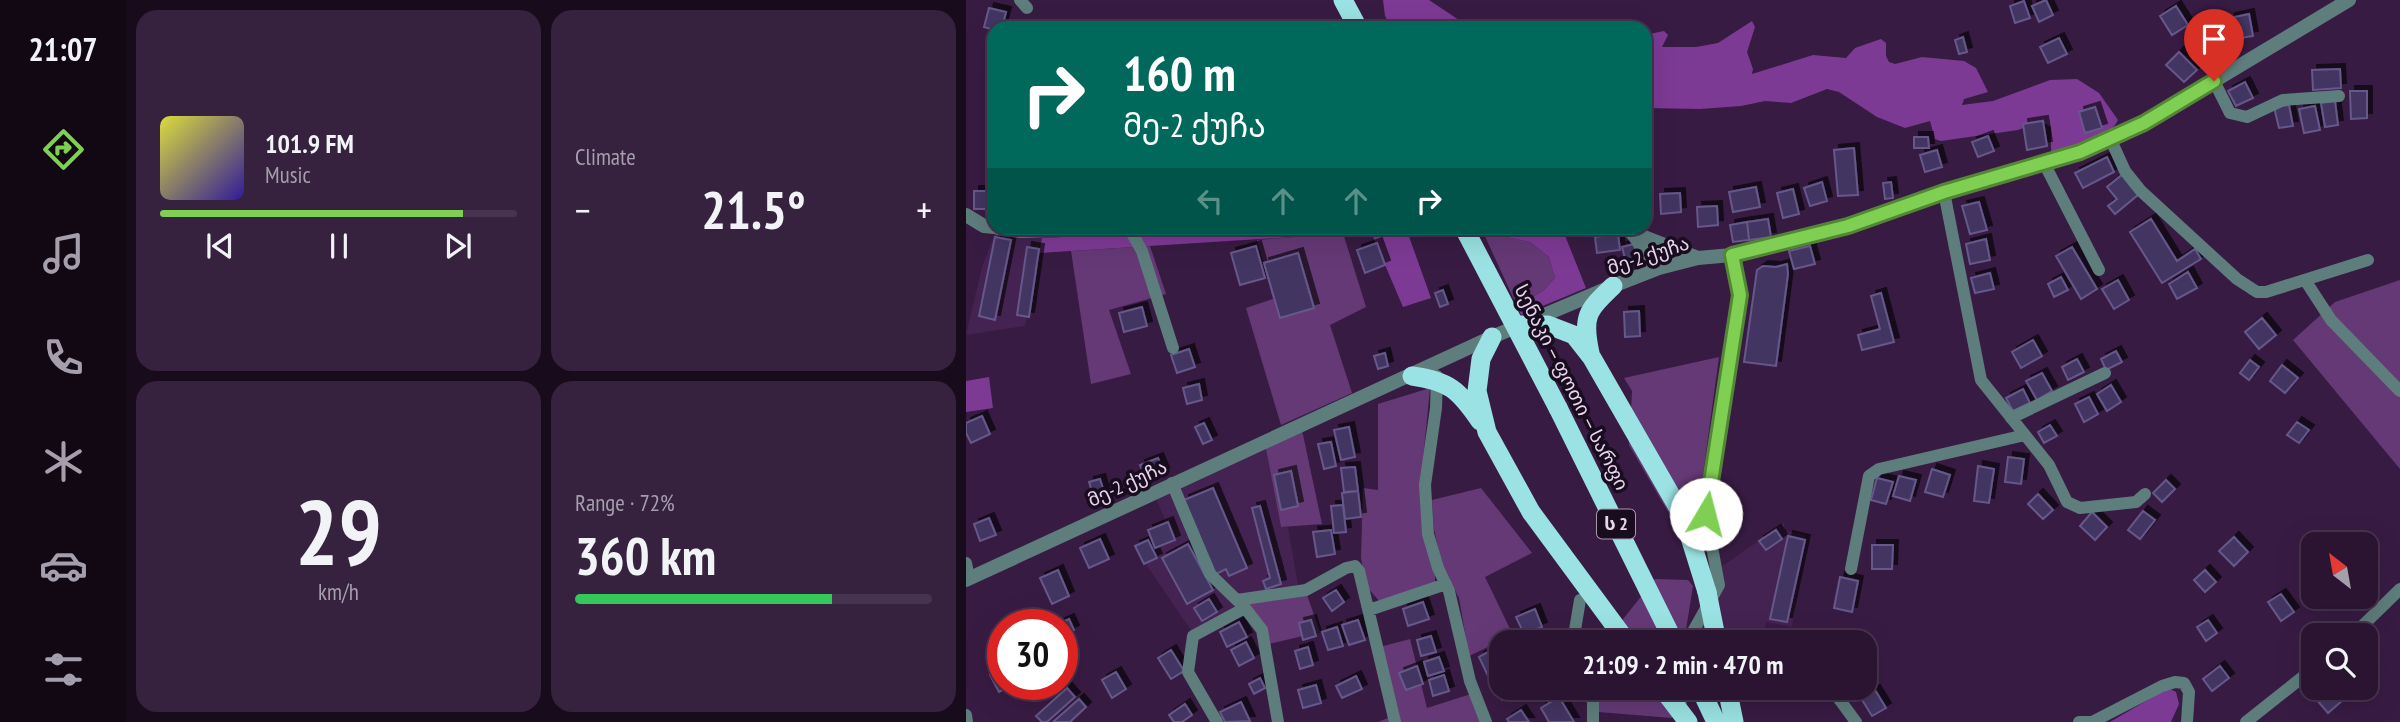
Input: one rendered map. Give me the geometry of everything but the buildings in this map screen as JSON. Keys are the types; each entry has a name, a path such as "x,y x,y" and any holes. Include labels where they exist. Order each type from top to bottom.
{"highway":[{"path":"1343,0 1354,21"},
{"name":"სენაკი — ფოთი — სარფი","path":"1468,235 1673,630"},
{"path":"1591,358 1585,329 1592,305 1613,286"},
{"path":"1518,326 1548,325 1574,335 1591,358 1684,518 1707,592 1715,630"},
{"path":"1487,432 1477,391 1481,359 1492,337"},
{"path":"1412,376 1437,372 1463,395 1487,432 1531,512 1618,630"},
{"path":"1671,700 1688,722"},
{"path":"1706,700 1716,722"},
{"path":"1729,700 1734,722"}],"street":[{"name":"მე-2 ქუჩა","path":"1437,372 1492,337 1641,275 1698,258 1732,255 1848,226 1944,192 2080,152 2144,123 2349,0"},
{"path":"2214,81 2230,113 2247,117 2283,100 2339,96"},
{"path":"2110,138 2125,171 2141,191 2236,279 2257,292 2266,292 2368,260"},
{"path":"2044,163 2099,270"},
{"path":"1944,192 1981,380 2049,465 2067,502 2080,508 2136,502 2145,494"},
{"path":"966,215 987,226"},
{"path":"1133,235 1142,251 1172,348"},
{"path":"1631,235 1646,254 1647,262 1641,275"},
{"path":"1641,235 1698,258"},
{"path":"1694,630 1719,585 1706,514 1740,295 1732,255"},
{"path":"2305,280 2330,320 2400,391"},
{"path":"1437,372 1436,408 1425,485 1428,534 1456,617 1470,681 1486,722"},
{"path":"2011,418 2105,373"},
{"name":"მე-2 ქუჩა","path":"967,574 1412,376"},
{"path":"1851,569 1870,476 1879,469 2025,435"},
{"path":"1172,483 1210,574 1241,604 1262,630 1278,722"},
{"path":"1217,722 1188,672 1193,636 1241,604 1306,590 1346,568 1355,566 1359,571 1395,722"},
{"path":"1369,610 1446,584"},
{"path":"2365,623 2400,589"},
{"path":"1575,630 1580,600"},
{"path":"2246,722 2301,678"},
{"path":"2080,722 2092,722 2175,682 2184,683 2189,692 2187,722"},
{"path":"1592,700 1593,722"},
{"path":"1678,722 1681,700"},
{"path":"1840,700 1856,722"},
{"path":"966,715 967,722"}],"shaded area":[{"path":"1383,0 1429,0 1460,21 1388,21"},
{"path":"1752,21 1755,27 1747,52 1752,74 1813,55 1846,58 1855,48 1881,39 1886,43 1889,62 1895,64 1922,57 1964,61 1976,68 1988,92 1964,99 1962,105 1993,101 2050,80 2077,79 2099,93 2118,120 2099,137 2051,157 2051,127 2041,121 2018,130 1941,141 1935,139 1930,121 1905,128 1877,117 1839,92 1827,89 1791,103 1765,101 1700,109 1652,108 1652,34 1664,31 1668,35 1662,47 1696,47 1718,43"},
{"path":"994,235 1042,238 1025,326 966,335 982,267"},
{"path":"1105,235 1324,235 1039,253 1042,238"},
{"path":"1344,235 1366,307 1330,325 1352,393 1281,425 1246,308 1273,299 1257,240"},
{"path":"1372,235 1408,235 1431,298 1403,307"},
{"path":"1484,235 1530,242 1549,257 1555,278 1543,291 1517,306"},
{"path":"1497,235 1565,235 1586,288 1521,315 1517,306 1543,291 1555,278 1549,257 1530,242"},
{"path":"1150,246 1166,294 1109,310 1131,374 1091,384 1071,251"},
{"path":"2400,280 2400,469 2293,340 2335,302"},
{"path":"1719,357 1694,541 1674,522 1629,445 1632,391 1624,378"},
{"path":"989,377 993,408 966,412 966,381"},
{"path":"1430,388 1420,491 1435,584 1381,603 1366,586 1361,558 1363,488 1378,490 1378,404"},
{"path":"1302,430 1322,524 1281,527 1266,449"},
{"path":"1266,449 1281,527 1288,527 1298,585 1242,595 1231,601 1235,608 1192,632 1145,563 1158,558 1154,549 1173,538 1156,499"},
{"path":"1481,488 1532,553 1485,577 1511,630 1489,630 1489,646 1469,656 1459,598 1442,565 1434,529 1432,500"},
{"path":"1784,523 1785,531 1804,535 1792,627 1766,622 1764,630 1698,630 1704,579"},
{"path":"1655,579 1688,580 1693,586 1686,630 1597,630 1616,628"},
{"path":"1307,595 1320,632 1269,644 1246,604"},
{"path":"1410,639 1427,708 1471,694 1482,722 1378,722 1388,718 1372,649"},
{"path":"2168,688 2176,692 2179,704 2171,722 2110,722"},
{"path":"1590,700 1675,700 1672,718 1598,712"}],"route":[{"path":"1706,514 1740,295 1732,255 1848,226 1944,192 2080,152 2144,123 2214,81"}]}
